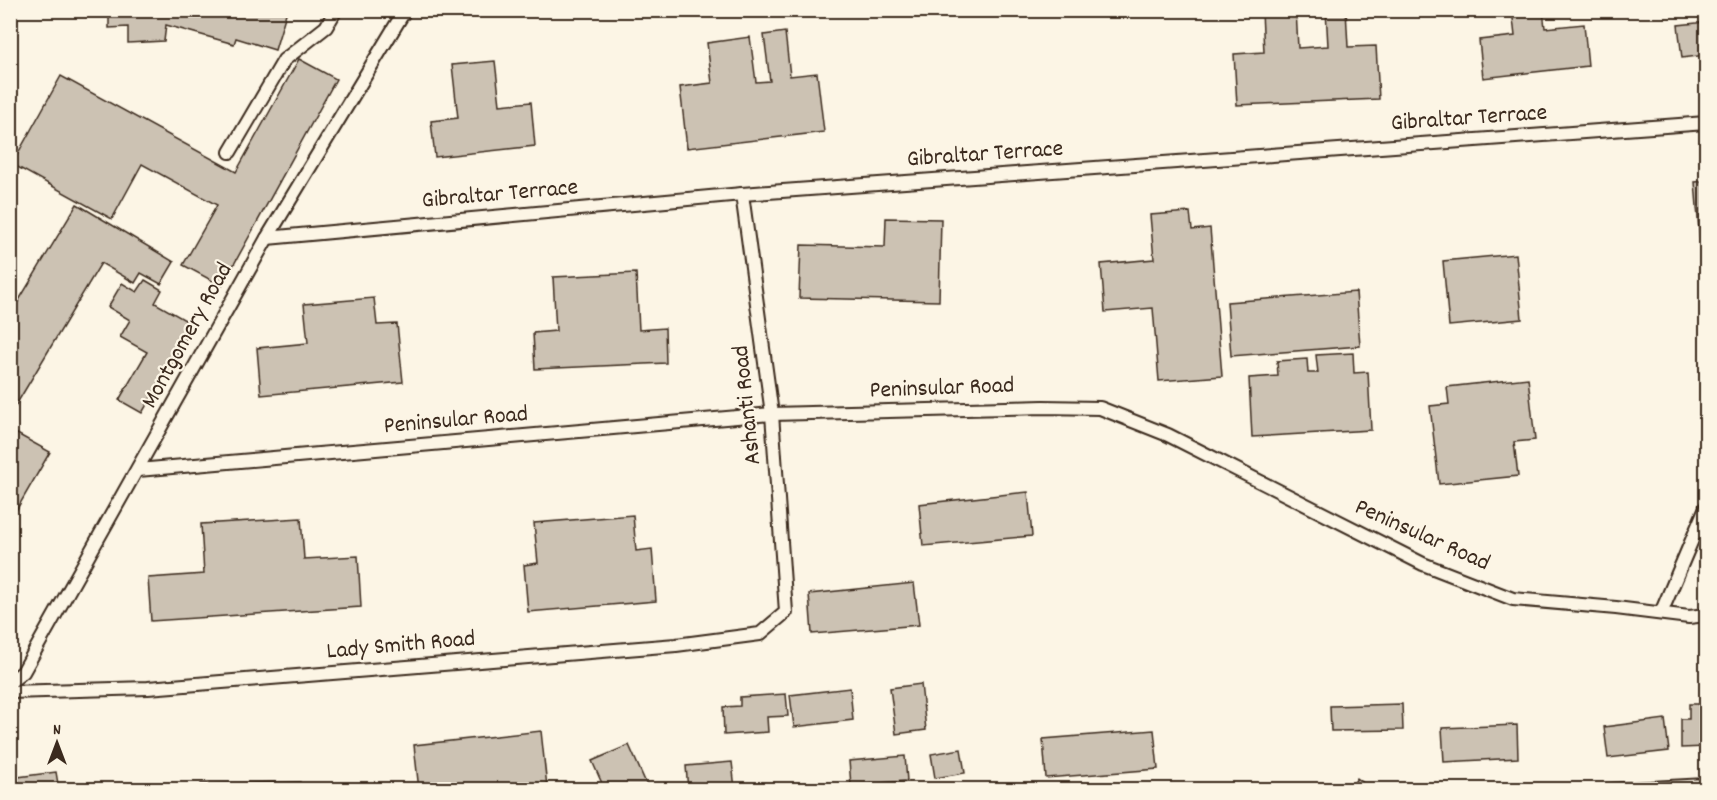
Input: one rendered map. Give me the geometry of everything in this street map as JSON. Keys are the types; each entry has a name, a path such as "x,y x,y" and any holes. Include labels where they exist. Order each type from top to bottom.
{"lane":[{"path":"230,152 284,60 326,27 336,10"},
{"name":"Montgomery Road","path":"10,682 23,672 267,238 405,10"},
{"name":"Gibraltar Terrace","path":"267,238 742,194 1707,123"},
{"name":"Ashanti Road","path":"742,194 772,414 786,612"},
{"name":"Peninsular Road","path":"138,470 772,414 1043,407 1100,408 1168,435 1423,564 1513,599 1689,617 1707,615"},
{"path":"1661,613 1707,507"},
{"name":"Lady Smith Road","path":"10,693 148,688 676,645 760,634 786,612"},
{"path":"1613,789 1707,785"}],"building":[{"path":"109,10 287,10 275,50 236,38 234,44 166,25 164,41 128,43 128,27 109,28"},
{"path":"1296,10 1298,48 1328,46 1326,10 1346,10 1348,47 1376,46 1379,99 1237,105 1234,54 1264,52 1262,12"},
{"path":"1512,10 1543,10 1545,28 1584,24 1588,66 1483,78 1479,40 1515,36"},
{"path":"1706,22 1706,55 1682,58 1678,25"},
{"path":"785,32 790,76 817,73 824,132 687,148 680,87 712,83 707,43 750,37 756,82 770,81 764,35"},
{"path":"299,59 336,79 222,286 183,265 217,205 142,164 112,219 12,164 61,76 236,172"},
{"path":"495,61 500,105 531,102 535,146 435,157 431,121 458,118 452,65"},
{"path":"1706,181 1706,243 1700,243 1695,182"},
{"path":"77,204 174,262 161,284 141,273 135,283 101,263 10,415 10,315"},
{"path":"1190,212 1192,230 1210,228 1222,376 1159,381 1153,308 1105,312 1101,264 1154,259 1150,215"},
{"path":"886,218 941,219 939,301 799,298 801,245 885,247"},
{"path":"1516,254 1522,319 1449,326 1443,261"},
{"path":"636,273 639,330 665,328 666,363 535,369 533,333 556,331 553,277"},
{"path":"145,280 162,290 155,303 194,325 142,413 119,400 147,352 120,337 130,320 108,307 122,283 137,292"},
{"path":"1356,292 1360,346 1231,356 1227,302"},
{"path":"374,298 377,325 397,324 403,382 261,395 257,348 308,343 304,304"},
{"path":"1353,353 1354,373 1368,372 1371,430 1252,437 1249,378 1278,376 1277,361 1307,359 1308,373 1318,373 1316,355"},
{"path":"1528,378 1535,440 1514,442 1518,476 1439,484 1430,406 1449,404 1447,387"},
{"path":"10,430 50,452 10,521"},
{"path":"1028,492 1032,536 923,546 919,504"},
{"path":"633,515 636,551 652,549 656,601 528,612 524,565 538,563 534,523"},
{"path":"301,518 304,559 358,556 361,607 151,621 148,578 204,574 201,524"},
{"path":"914,583 919,625 812,634 809,594"},
{"path":"921,684 926,730 896,734 890,688"},
{"path":"850,688 853,720 794,727 790,695"},
{"path":"786,694 788,716 767,717 768,732 724,735 723,707 740,706 740,697"},
{"path":"1402,704 1403,730 1331,731 1330,706"},
{"path":"1689,704 1706,704 1706,747 1681,748 1681,719 1689,719"},
{"path":"1665,719 1669,751 1608,758 1604,727"},
{"path":"1517,725 1518,758 1444,762 1442,728"},
{"path":"1154,730 1158,769 1046,778 1043,739"},
{"path":"541,731 547,787 523,790 419,790 414,745"},
{"path":"629,745 649,790 605,790 592,761"},
{"path":"961,749 965,773 935,778 931,754"},
{"path":"905,756 907,781 851,785 849,761"},
{"path":"732,762 735,789 688,790 686,766"},
{"path":"56,772 59,790 10,790 10,778"},
{"path":"1357,778 1373,790 1349,790"},
{"path":"300,782 300,790 201,790 201,784"}]}
